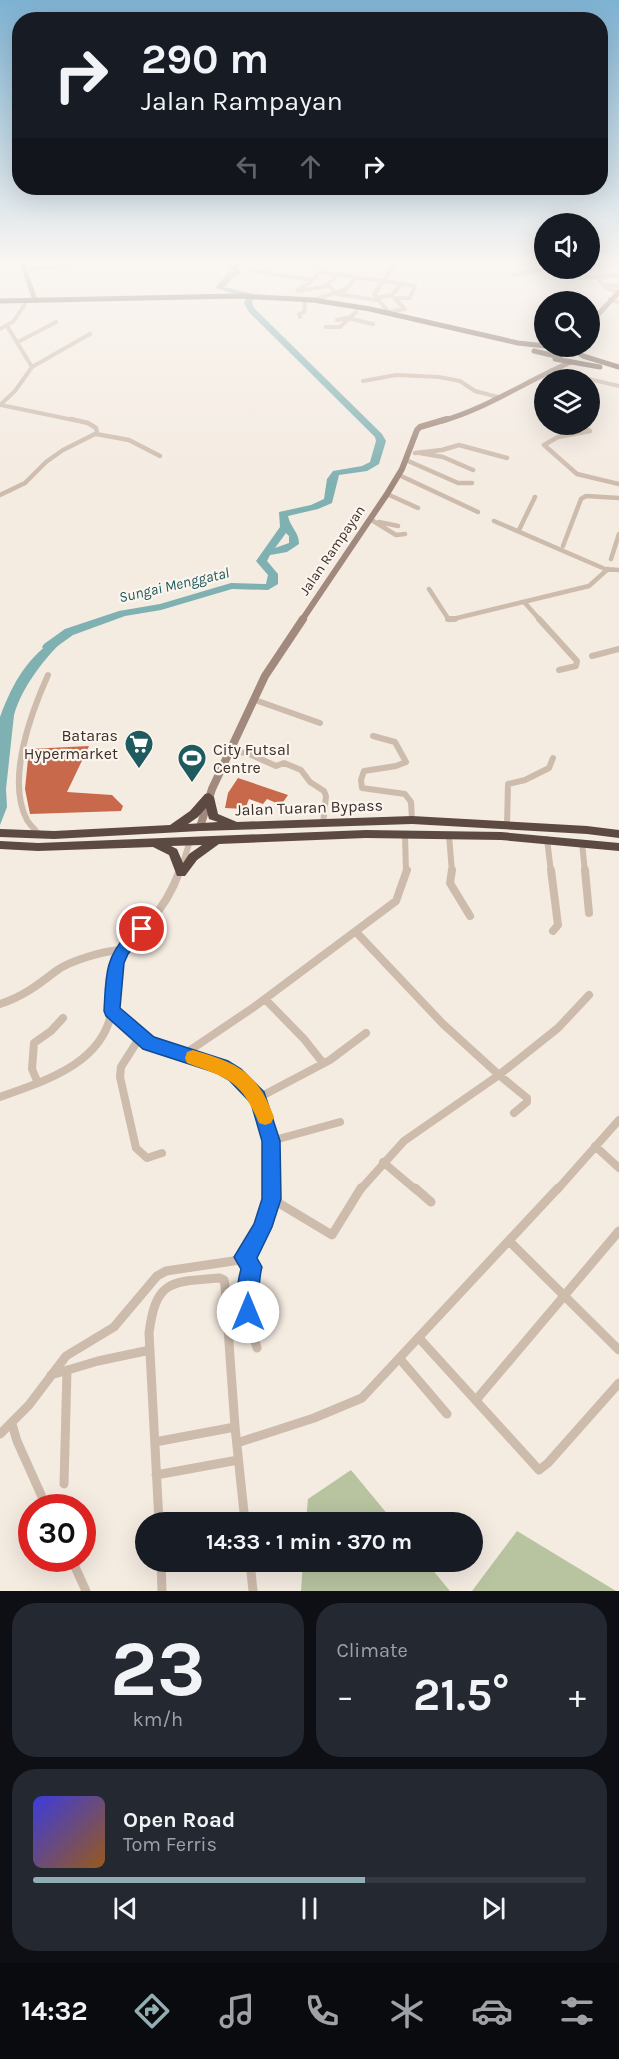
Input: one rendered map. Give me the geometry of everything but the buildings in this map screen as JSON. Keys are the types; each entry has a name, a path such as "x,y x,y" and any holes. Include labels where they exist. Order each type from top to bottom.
{"highway":[{"path":"210,796 213,816 241,826"},
{"path":"168,830 194,814 210,796"},
{"name":"Jalan Tuaran Bypass","path":"0,833 19,832 42,836 200,827 412,820 619,834"},
{"path":"200,827 218,835 387,829 405,834"},
{"name":"Jalan Tuaran Bypass","path":"0,845 17,844 38,847 405,834 547,839 619,847"},
{"path":"181,873 193,857 215,841"},
{"path":"155,842 173,852 181,873"}],"main road":[{"path":"473,337 502,344"},
{"path":"476,337 560,361 572,360 619,372"},
{"path":"493,337 534,345"},
{"path":"558,357 560,361"},
{"path":"572,360 578,357"},
{"path":"587,357 619,367"}],"street":[{"path":"15,337 32,367"},
{"path":"18,342 27,337"},
{"path":"0,405 15,391 32,367 84,337"},
{"name":"Jalan Rampayan","path":"552,369 560,361"},
{"path":"363,381 367,378 390,376 442,377 461,381 475,391 498,397"},
{"name":"Jalan Rampayan","path":"200,827 210,796 230,751 278,655 374,520 409,455 412,438 420,427 449,418 534,379"},
{"path":"600,382 619,386"},
{"path":"0,405 88,423 96,428 96,434"},
{"path":"0,495 25,483 46,462 63,450 96,434 129,440 160,456"},
{"path":"569,435 558,437 544,445 554,451 567,468 582,478 619,484"},
{"path":"409,455 428,450 440,451 459,445 507,458"},
{"path":"409,455 443,457 473,470"},
{"path":"409,455 458,483 472,483"},
{"path":"399,475 478,512"},
{"path":"387,494 418,508"},
{"path":"563,546 581,499 586,496 619,498"},
{"path":"519,530 535,497"},
{"path":"374,520 398,526"},
{"path":"374,520 395,535 405,534"},
{"path":"494,521 608,569 619,570"},
{"path":"611,559 619,534"},
{"path":"429,589 449,620 589,586 608,569"},
{"path":"525,603 577,662 576,666 559,670"},
{"path":"592,656 619,650"},
{"path":"42,836 29,828 22,817 18,805 18,782 25,728 35,700 48,675"},
{"path":"255,700 320,723"},
{"path":"373,736 387,737 396,742 406,762 396,766 364,771 361,780 362,788 405,794 411,802 412,820"},
{"path":"230,751 247,753 276,766 284,763 301,770 310,782 324,791 326,796 323,824"},
{"path":"507,826 508,784 525,780 549,768 553,758"},
{"path":"183,1055 265,999 396,901 406,882 409,861 405,834"},
{"path":"449,835 453,865 450,883 470,916"},
{"path":"547,839 558,925 553,931"},
{"path":"0,1097 67,1072 89,1054 100,1038 112,1011 114,972 122,950 156,913 181,873 190,841"},
{"path":"582,843 589,913"},
{"path":"356,932 443,1024 527,1098 527,1102 514,1113"},
{"path":"0,1004 15,999 47,980 57,970 109,950 122,950"},
{"path":"272,1199 332,1235 354,1202 354,1198 404,1140 484,1088 558,1028 589,995"},
{"path":"265,999 304,1039 323,1063"},
{"path":"0,1434 12,1424 73,1349 114,1327 148,1285 166,1271 240,1260 244,1257 250,1251 263,1227 272,1199 271,1141 258,1098 243,1081 222,1067 149,1043 112,1011"},
{"path":"38,1083 34,1078 32,1066 34,1043 51,1031 63,1018"},
{"path":"258,1098 339,1055 366,1033"},
{"path":"140,1037 121,1066 120,1077 136,1148 147,1158 162,1153"},
{"path":"237,1443 314,1418 362,1398 510,1242 619,1120"},
{"path":"271,1141 340,1122"},
{"path":"595,1146 619,1168"},
{"path":"383,1162 431,1202"},
{"path":"476,1400 619,1231"},
{"path":"510,1242 619,1350"},
{"path":"244,1257 252,1267 248,1282 248,1312 256,1348"},
{"path":"158,1512 149,1333 153,1302 167,1286 174,1282 222,1278 225,1286 235,1427 245,1512"},
{"path":"419,1338 539,1470 548,1463 619,1383"},
{"path":"49,1376 98,1360 150,1350"},
{"path":"400,1359 447,1414"},
{"path":"64,1484 67,1370"},
{"path":"12,1424 17,1441 41,1494"},
{"path":"155,1442 235,1427"},
{"path":"156,1475 238,1460"},
{"path":"77,1572 86,1591"},
{"path":"161,1572 162,1591"},
{"path":"251,1572 253,1591"}],"green space":[{"path":"351,1470 386,1512 307,1512 308,1499"},
{"path":"517,1531 616,1591 472,1591"},
{"path":"302,1572 434,1572 450,1591 301,1591"}],"water":[{"path":"60,635 66,638 35,673 14,715 6,789 7,807 0,825 0,717 16,681 30,661"}],"waterway":[{"name":"Sungai Menggatal","path":"267,553 285,527 283,514 314,507 328,501 332,479 336,473 364,469 374,464 381,441 379,436 279,337"},
{"path":"267,553 283,550 294,544 294,536 285,525"},
{"name":"Sungai Menggatal","path":"48,647 69,632 123,613 161,607 231,586 268,587 273,584 273,574 261,561 267,553"}],"slow traffic":[{"path":"193,1058 222,1067 235,1074 252,1089 265,1117"}],"place":[{"name":"Bataras Hypermarket","path":"139,770"},
{"name":"City Futsal Centre","path":"192,784"}],"route":[{"path":"142,929 118,957 114,972 112,1011 149,1043 222,1067 235,1074 252,1089 265,1116 271,1141 272,1199 255,1244 244,1257 252,1267 248,1282 248,1312"}]}
